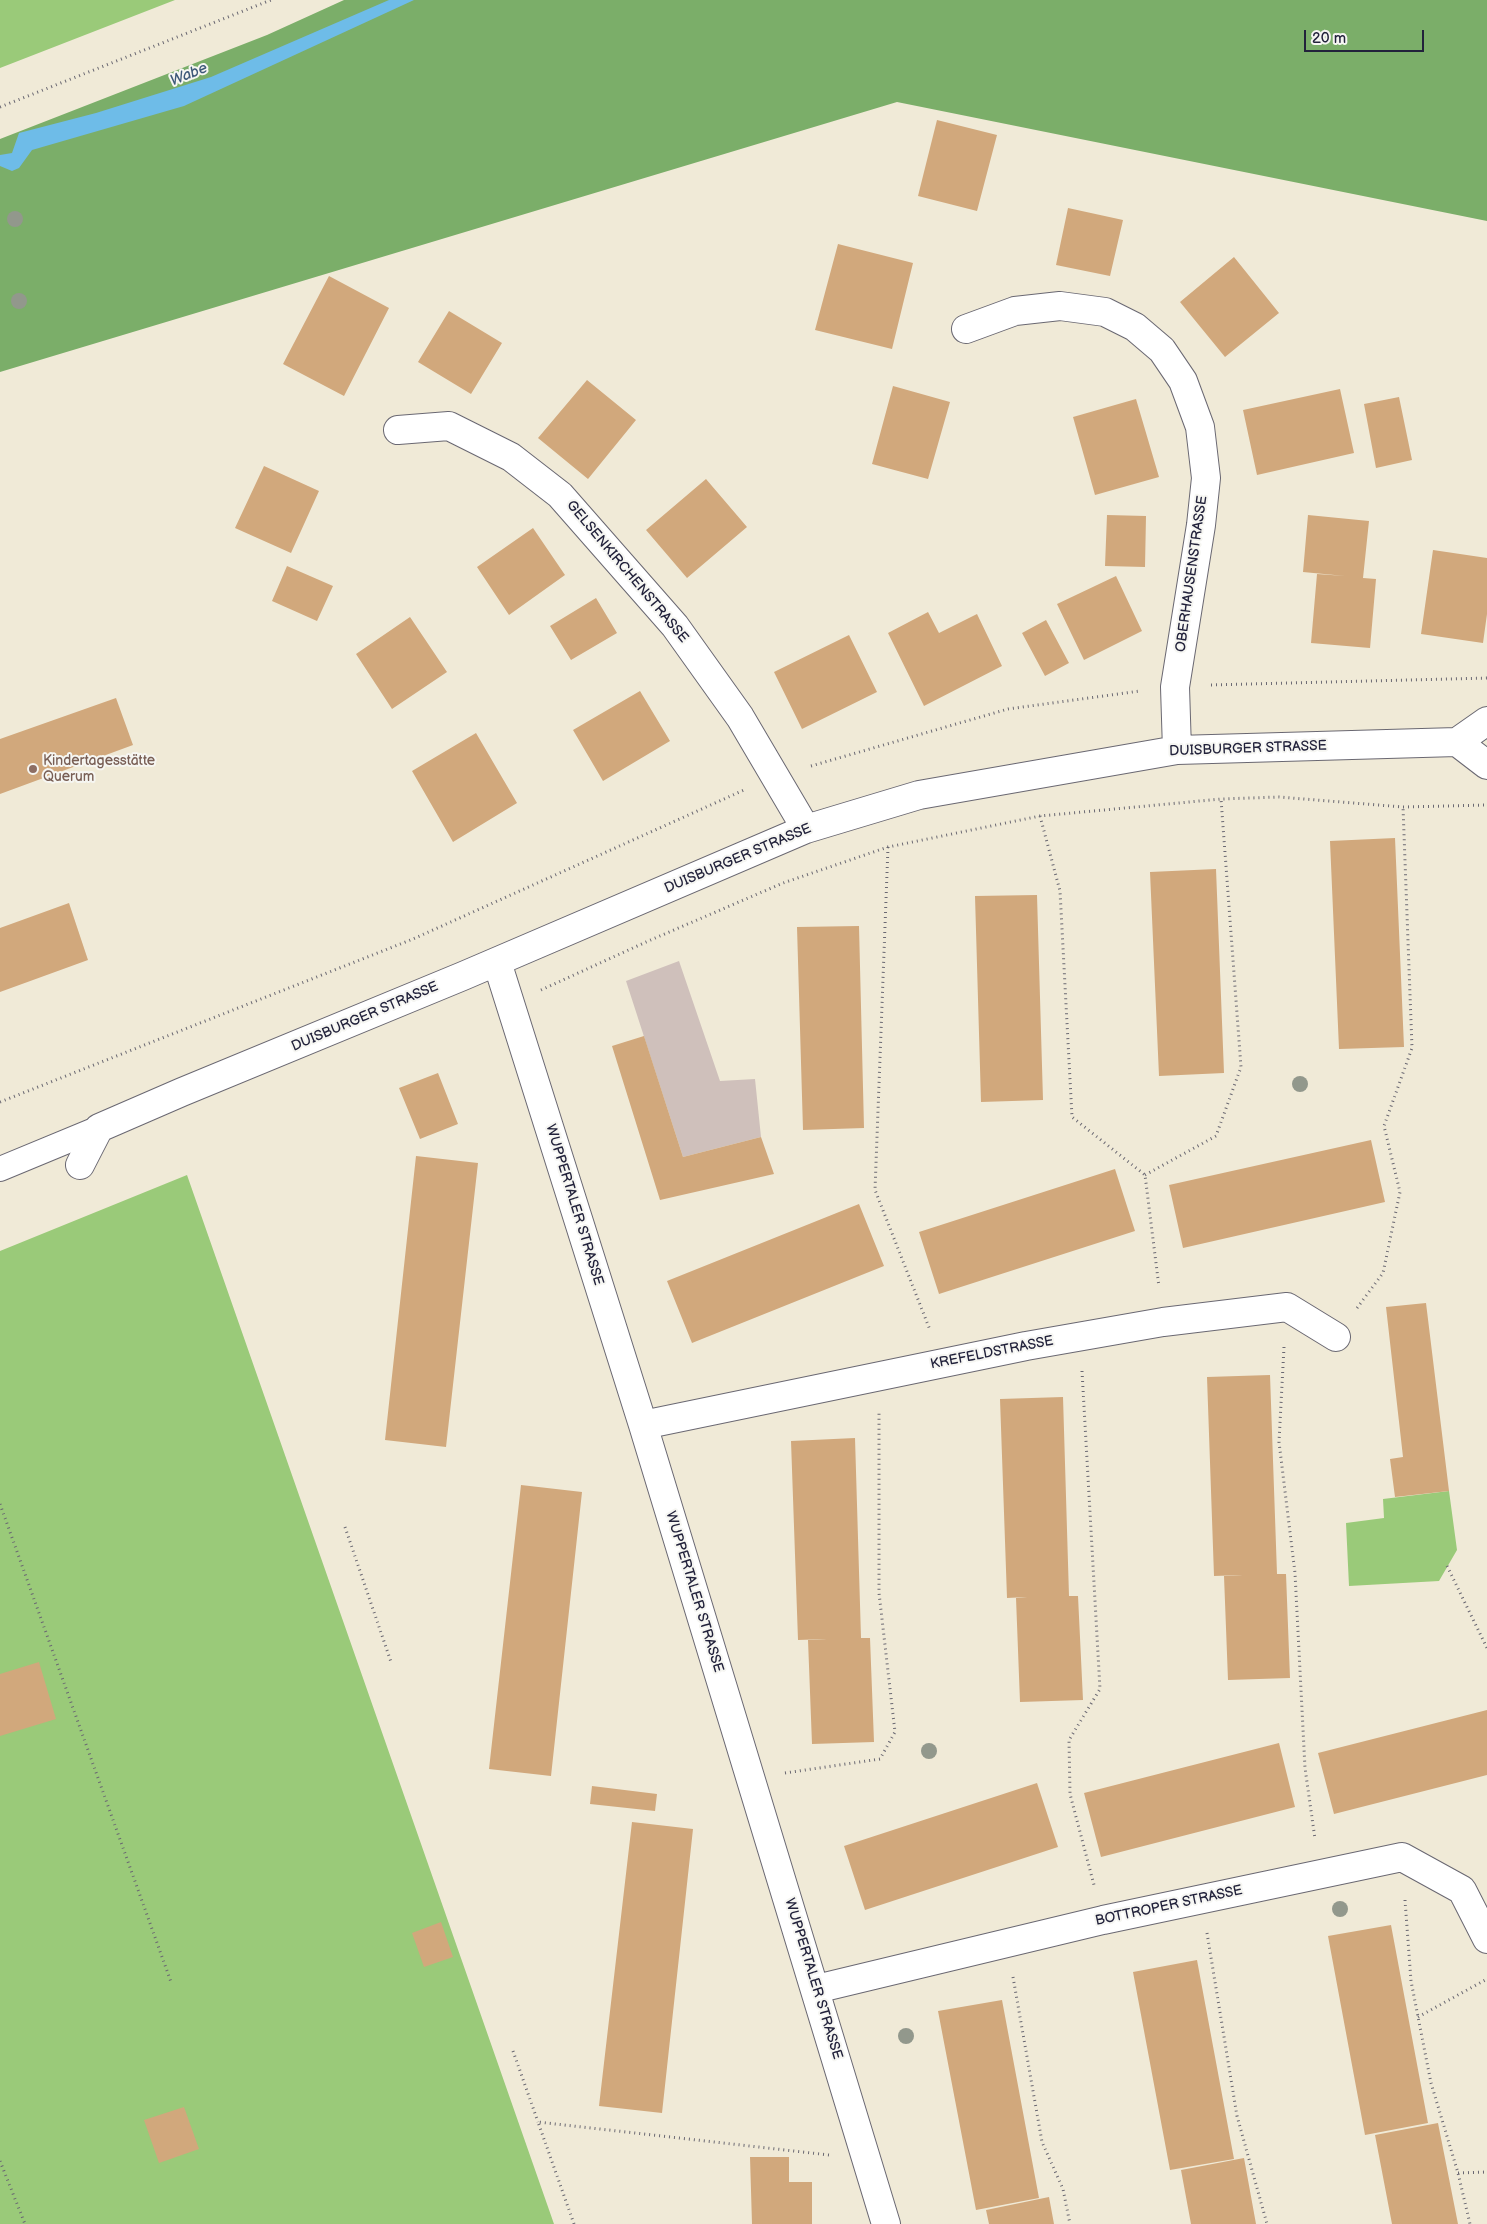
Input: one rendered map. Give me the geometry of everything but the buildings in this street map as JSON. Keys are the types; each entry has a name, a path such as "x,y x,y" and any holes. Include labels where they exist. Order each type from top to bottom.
{"street":[{"name":"OBERHAUSENSTRASSE","path":"966,329 1015,311 1060,306 1105,312 1136,327 1162,350 1183,381 1200,427 1206,478 1202,525 1175,687 1177,750"},
{"name":"GELSENKIRCHENSTRASSE","path":"398,430 449,426 511,457 560,495 620,561 675,626 740,717 806,829"},
{"path":"1487,721 1457,742 1487,765"},
{"name":"DUISBURGER STRASSE","path":"99,1128 497,962 806,829 919,795 1177,750 1457,742"},
{"name":"WUPPERTALER STRASSE","path":"497,962 752,1778 886,2224"},
{"path":"80,1165 99,1128"},
{"path":"1286,1307 1336,1337"},
{"name":"KREFELDSTRASSE","path":"643,1425 878,1376 1080,1337 1163,1322 1286,1307"},
{"path":"1402,1858 1462,1890 1487,1940"},
{"name":"BOTTROPER STRASSE","path":"816,1989 1103,1920 1402,1858"}],"lane":[{"path":"0,1169 99,1128"}],"path":[{"path":"0,107 271,0"},
{"path":"511,1004 646,942 783,883 888,847 1040,816 1221,798 1279,797 1403,807 1487,805"},
{"path":"1145,1175 1216,1136 1241,1067 1221,798"},
{"path":"1336,1337 1383,1273 1400,1192 1384,1126 1412,1048 1403,807"},
{"path":"1040,816 1060,891 1072,1117 1145,1175 1163,1322"},
{"path":"888,847 875,1190 944,1363"},
{"path":"0,1102 175,1031"},
{"path":"1286,1307 1279,1442 1295,1573 1305,1768 1320,1874"},
{"path":"1080,1337 1100,1689 1069,1740 1070,1794 1103,1920"},
{"path":"752,1778 880,1759 895,1732 880,1593 878,1376"},
{"path":"0,1504 171,1982"},
{"path":"345,1527 391,1662"},
{"path":"1447,1566 1487,1648"},
{"path":"1402,1858 1411,1981 1431,2083 1458,2173 1470,2224"},
{"path":"1202,1898 1237,2116 1266,2224"},
{"path":"1007,1943 1042,2142 1063,2189 1070,2224"},
{"path":"1418,2017 1487,1979"},
{"path":"513,2051 574,2224"},
{"path":"538,2122 867,2159"},
{"path":"0,2161 25,2224"},
{"path":"1458,2173 1487,2172"}],"shaded area":[{"path":"679,961 720,1081 755,1079 761,1137 683,1157 626,981"}],"green space":[{"path":"0,0 175,0 0,68"},
{"path":"344,0 1487,0 1487,221 897,102 0,372 0,139 267,35"},
{"path":"187,1175 554,2224 0,2224 0,1251"},
{"path":"1449,1491 1457,1550 1439,1581 1349,1586 1346,1523 1384,1518 1383,1499"}],"water":[{"path":"389,0 414,0 184,106 32,150 19,168 12,171 0,166 0,155 12,153 19,133 96,113 211,77"}],"place":[{"name":"Kindertagesstätte Querum","path":"33,769"}],"water label":[{"name":"Wabe","path":"189,75"}]}
